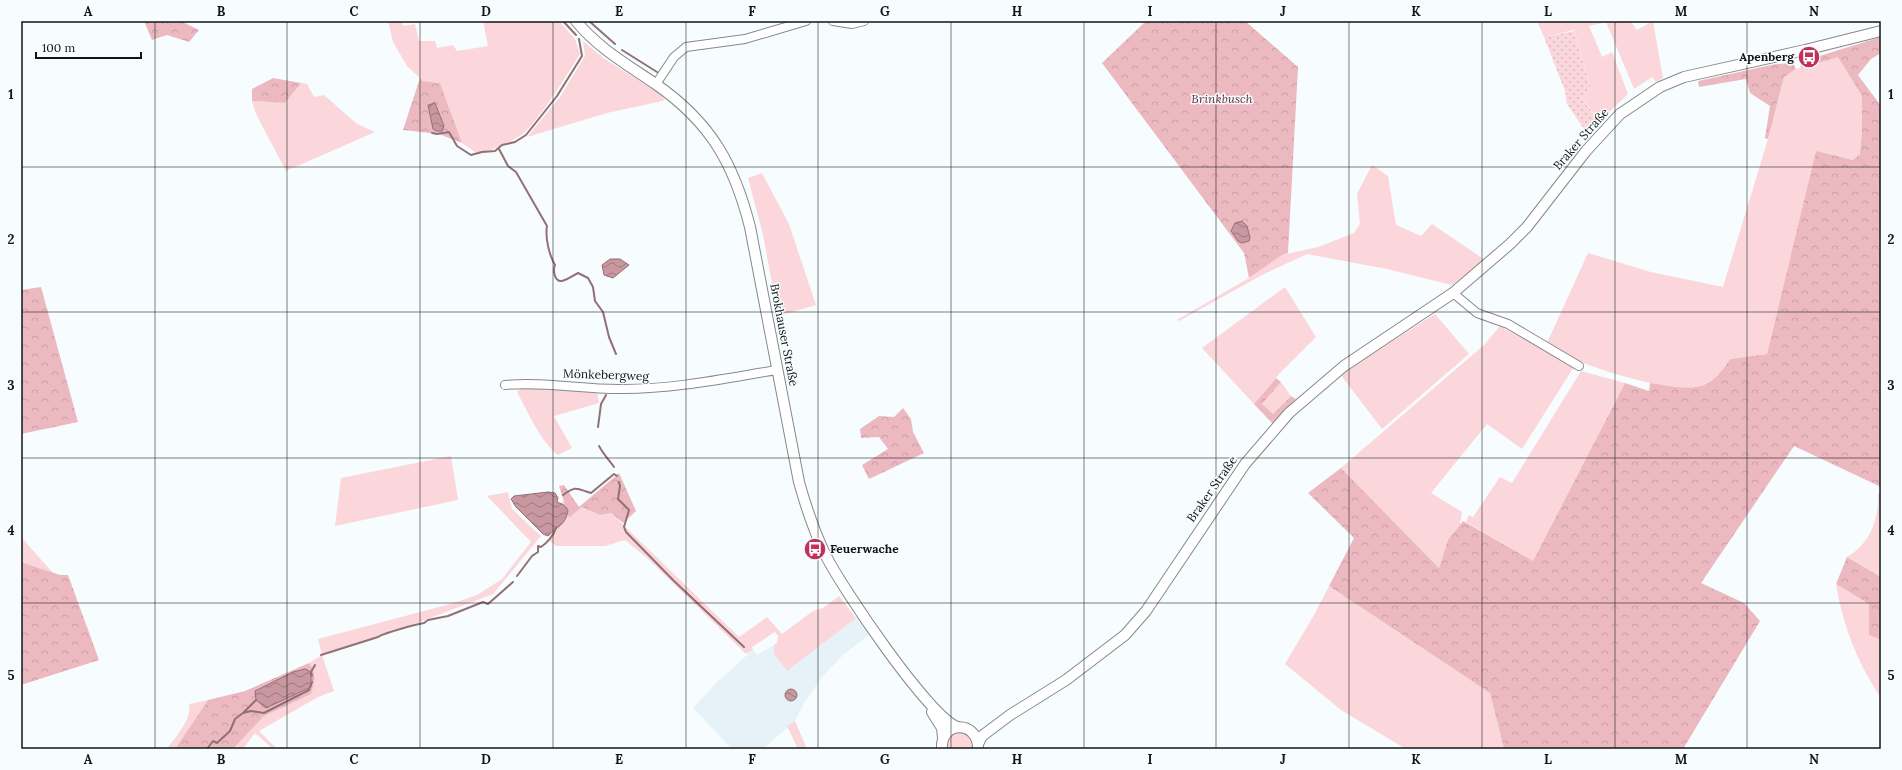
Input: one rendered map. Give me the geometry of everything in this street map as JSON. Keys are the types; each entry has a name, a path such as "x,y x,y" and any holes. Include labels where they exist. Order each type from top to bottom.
{"street":[{"name":"Brokhauser Straße","path":"576,21 588,34 612,55 656,84 686,107 711,134 734,176 750,227 777,370 800,482 809,516 820,542 844,589 920,692 942,728 943,738"},
{"path":"656,84 674,57 686,47 745,39 806,21"},
{"path":"833,21 852,24 864,21"},
{"name":"Braker Straße","path":"978,747 982,736 1010,715 1078,672 1113,646 1136,625 1245,464 1274,428 1297,405 1344,366 1453,293 1491,262 1527,227 1586,151 1620,114 1660,86 1690,75 1802,50 1881,30"},
{"path":"1453,293 1477,313 1508,324 1579,366"},
{"name":"Mönkebergweg","path":"505,385 522,383 622,389 659,388 777,370"},
{"name":"Brokhauser Straße","path":"920,692 948,723 969,730"},
{"name":"Braker Straße","path":"969,730 978,730 1010,715"},
{"path":"942,749 943,738 952,729 958,727"},
{"path":"969,730 974,734 978,747"}],"shaded area":[{"path":"388,21 402,21 403,26 415,24 419,41 435,41 437,48 453,45 457,51 488,46 483,21 559,21 575,39 580,54 547,105 525,132 510,142 478,154 462,143 440,83 423,81 407,66 393,42"},
{"path":"1537,21 1630,21 1637,30 1653,21 1663,78 1656,82 1652,77 1634,89 1606,22 1589,26 1602,57 1612,52 1628,94 1600,121 1581,97 1591,89 1574,30 1544,37"},
{"path":"1574,31 1591,89 1581,97 1598,120 1586,132 1567,104 1565,91 1544,37"},
{"path":"583,41 603,58 653,89 665,99 663,101 607,113 527,137 560,97 585,56"},
{"path":"1838,56 1862,96 1860,154 1853,160 1816,152 1767,354 1730,359 1722,370 1709,382 1691,389 1683,389 1636,380 1590,366 1547,343 1588,253 1651,272 1723,287 1768,139 1784,77 1796,69"},
{"path":"301,83 307,84 314,97 324,95 357,124 375,132 286,171 256,114 252,101 285,103"},
{"path":"1372,165 1388,176 1396,225 1421,236 1432,224 1485,260 1452,285 1387,269 1307,254 1264,274 1179,321 1177,320 1249,278 1282,255 1318,247 1354,233 1360,224 1357,194"},
{"path":"762,173 789,224 816,305 778,316 763,235 748,178"},
{"path":"1285,287 1316,337 1279,374 1254,404 1202,348"},
{"path":"1435,314 1469,354 1382,429 1340,374"},
{"path":"1500,326 1574,367 1522,449 1487,424 1431,493 1462,512 1460,525 1448,540 1439,568 1341,468 1484,345"},
{"path":"1581,371 1625,383 1533,561 1466,522 1469,515 1473,517 1500,477 1512,483"},
{"path":"1281,382 1291,396 1273,414 1262,404"},
{"path":"522,387 597,392 599,403 554,416 572,448 558,455 546,442 535,426 517,392"},
{"path":"451,456 458,500 335,526 341,478"},
{"path":"508,492 512,509 541,536 493,594 391,633 322,655 318,639 454,603 477,595 502,579 531,542 487,496"},
{"path":"1881,492 1881,577 1847,557 1862,545 1872,530 1877,513 1878,494"},
{"path":"564,501 569,518 582,507 600,515 611,513 739,637 767,617 782,634 813,611 823,608 839,596 856,618 787,671 774,654 774,645 777,643 778,636 775,632 752,647 753,650 746,654 646,557 625,540 605,546 556,546 550,541 549,531 555,506"},
{"path":"21,537 53,573 21,562"},
{"path":"1836,584 1869,604 1869,635 1881,640 1881,698 1865,671 1852,643"},
{"path":"1329,586 1490,693 1504,749 1406,749 1341,710 1285,664"},
{"path":"858,616 871,633 843,655 822,677 804,703 795,721 763,749 732,749 693,708 718,681 753,650 757,655 774,645 774,654 787,671"},
{"path":"322,655 334,691 318,697 259,731 277,749 273,749 255,733 243,749 233,749 264,716 311,693 314,685 314,674 309,663"},
{"path":"208,700 175,749 167,749 186,722 189,704"},
{"path":"795,721 807,749 798,749 787,726"},
{"path":"960,732 966,734 970,738 972,749 946,749 947,739 955,733"}],"green space":[{"path":"144,21 181,21 199,30 189,42 167,35 152,40"},
{"name":"Brinkbusch","path":"1146,21 1245,21 1298,67 1288,253 1282,255 1249,278 1244,253 1102,63"},
{"path":"1881,37 1881,53 1871,59 1858,75 1881,106 1881,487 1794,446 1701,583 1744,603 1760,621 1683,749 1504,749 1490,693 1329,586 1354,538 1308,493 1341,468 1439,568 1448,540 1463,521 1533,561 1625,383 1649,391 1650,383 1686,388 1696,387 1713,379 1722,371 1730,359 1767,354 1816,151 1853,160 1860,154 1862,96 1838,57 1801,68 1800,62"},
{"path":"1793,63 1796,69 1784,77 1768,139 1765,138 1770,106 1750,93 1746,79 1699,87 1698,81 1776,64"},
{"path":"273,78 301,83 285,103 252,101 252,89"},
{"path":"420,78 423,81 440,83 462,143 439,134 403,130"},
{"path":"41,287 78,422 21,434 21,290"},
{"path":"1276,378 1281,382 1262,404 1273,414 1291,396 1296,399 1273,424 1254,404"},
{"path":"903,408 911,419 913,432 924,453 869,479 862,465 888,449 879,437 861,438 860,429 879,416 894,417"},
{"path":"619,473 636,511 623,523 611,513 600,515 582,507 569,518 559,486 564,485 579,507"},
{"path":"1847,557 1881,577 1881,640 1869,635 1869,604 1836,584"},
{"path":"21,562 60,575 68,575 99,660 21,685"},
{"path":"309,663 314,674 314,686 311,694 264,716 233,749 175,749 208,700 245,691"}],"water":[{"path":"435,103 444,126 442,131 433,129 428,105"},
{"path":"1242,221 1247,226 1250,238 1249,241 1242,243 1238,241 1231,231 1235,223"},
{"path":"610,259 620,259 629,265 613,278 604,275 602,265"},
{"path":"548,492 555,493 558,498 557,502 564,505 568,511 563,523 548,536 543,534 516,507 511,499 514,496"},
{"path":"305,669 311,672 311,687 266,708 256,700 255,691 293,672"},
{"path":"791,689 795,691 797,695 795,699 791,701 787,699 785,695 787,691"}],"waterway":[{"path":"563,21 576,35"},
{"path":"589,21 615,44"},
{"path":"432,133 437,134 449,132 457,146 471,155 495,151 502,145 515,142 526,135 557,96 582,56 579,39"},
{"path":"622,50 657,72"},
{"path":"499,149 508,166 516,172 547,226 547,241 555,265 554,273 557,280 562,281 578,273 588,278 593,287 595,301 603,312 609,337 616,354"},
{"path":"598,427 601,404 606,395"},
{"path":"599,446 614,467"},
{"path":"563,495 574,489 580,489 591,493 614,474 617,476"},
{"path":"619,482 620,486 618,499 629,510 624,527 626,532 674,581 744,647"},
{"path":"517,576 532,556 538,552 538,546 541,547 548,541 556,528"},
{"path":"321,655 407,627 424,623 428,620 448,616 483,602 488,604 513,582"},
{"path":"312,676 311,672 315,665"},
{"path":"207,749 213,741 217,743 230,731 235,719 243,713 251,711 264,713 309,690 312,682"},
{"path":"244,712 256,700"}],"place":[{"name":"Apenberg","path":"1809,57"},
{"name":"Feuerwache","path":"815,549"}]}
